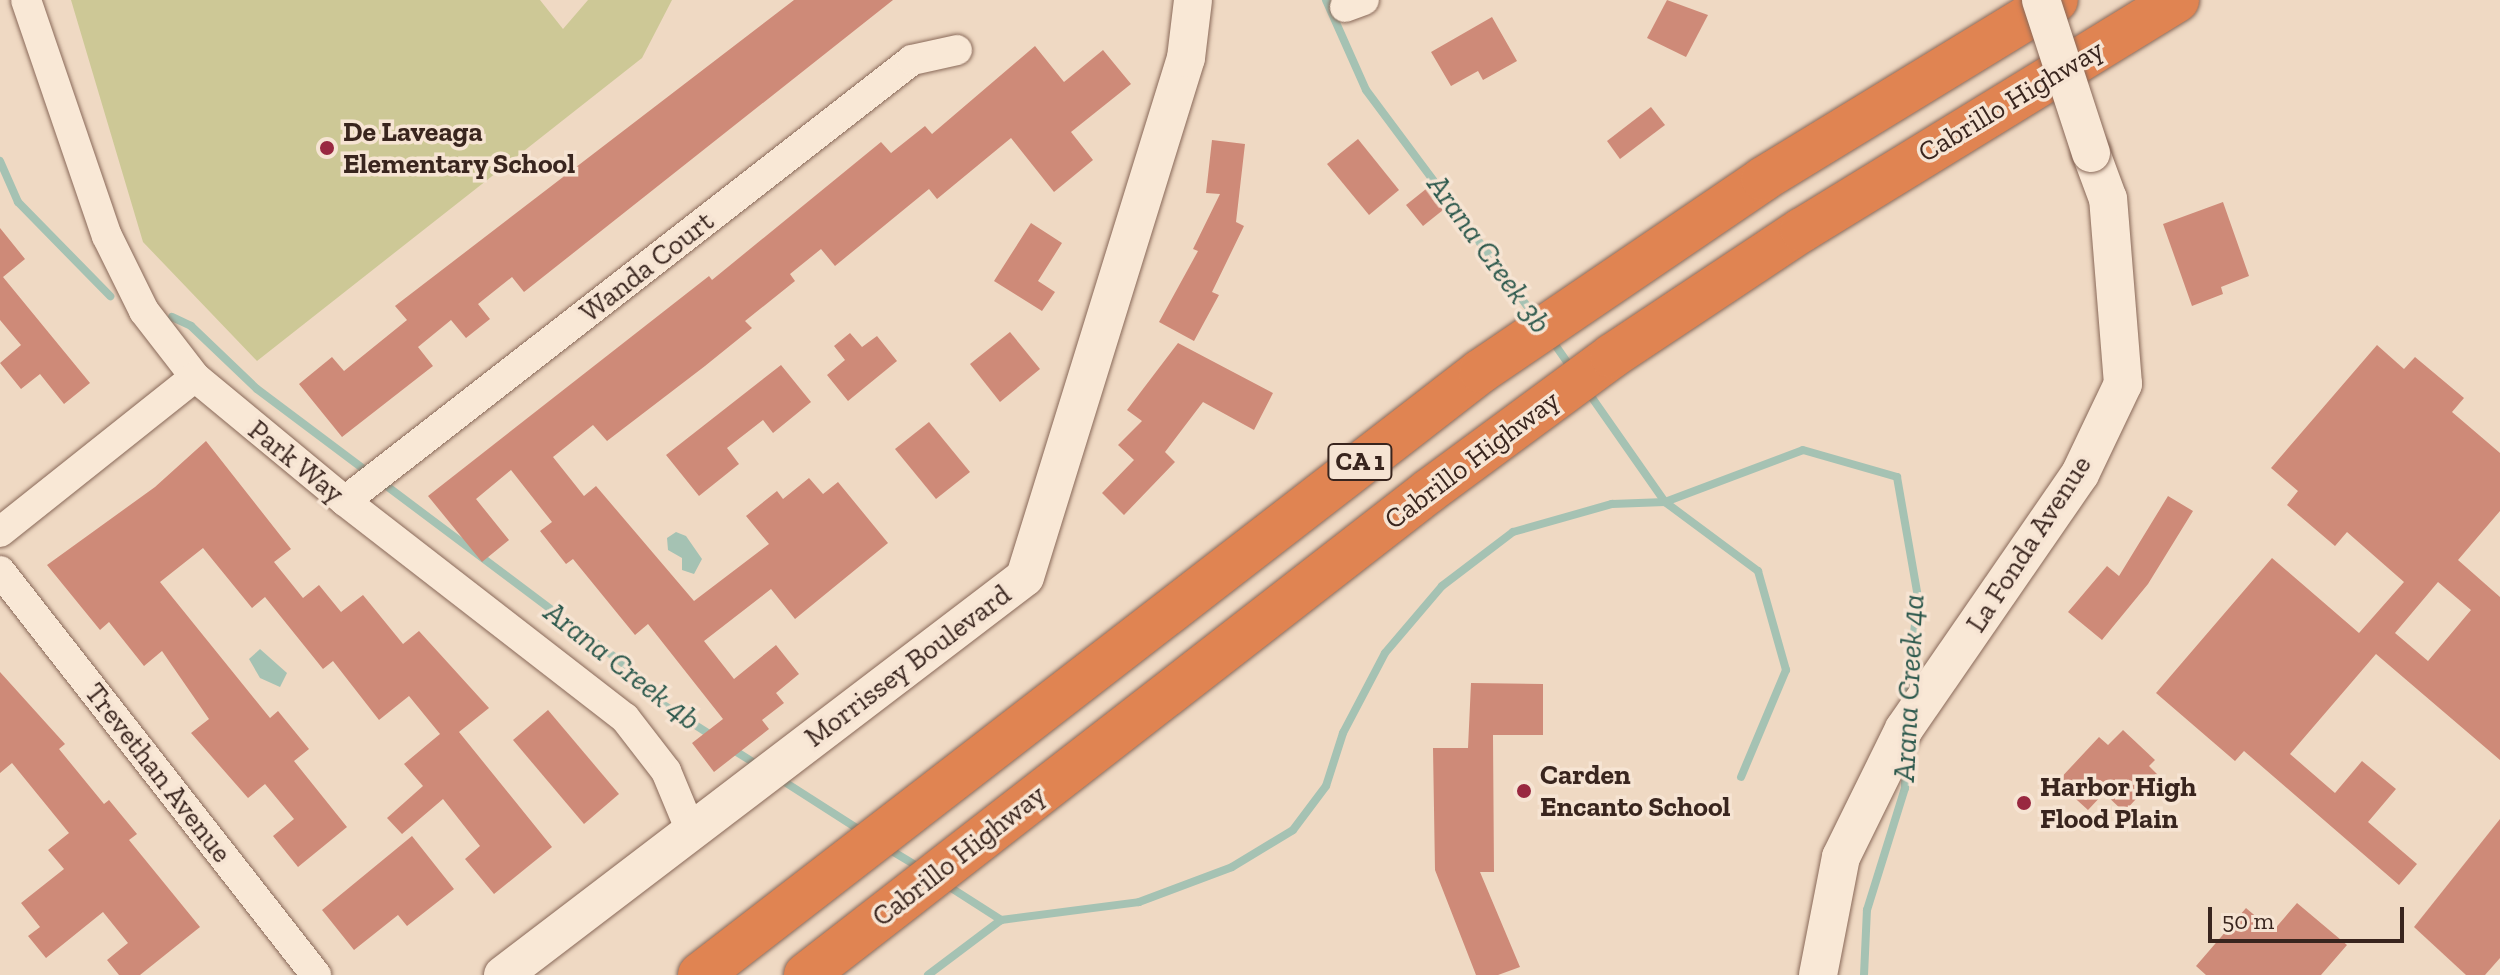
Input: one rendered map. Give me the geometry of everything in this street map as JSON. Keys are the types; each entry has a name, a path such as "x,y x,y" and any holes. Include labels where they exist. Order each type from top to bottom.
{"highway":[{"name":"CA 1","path":"700,975 1481,371 1763,179 2056,0"},
{"name":"Cabrillo Highway","path":"806,975 1429,491 1612,356 1802,230 2177,0"}],"street":[{"name":"Park Way","path":"26,0 107,236 144,311 195,377 345,501 625,718 666,771 691,831"},
{"name":"Morrissey Boulevard","path":"503,975 1025,577 1186,58 1193,0"},
{"name":"La Fonda Avenue","path":"1818,975 1841,857 1904,729 2080,474 2123,384 2108,199 2041,0"},
{"name":"Wanda Court","path":"345,501 912,60 957,50"},
{"path":"0,532 195,377"},
{"name":"Trevethan Avenue","path":"0,571 316,975"}],"shaded area":[{"name":"De Laveaga Elementary School","path":"71,0 540,0 563,29 588,0 672,0 642,58 257,361 143,242"},
{"path":"676,532 686,536 702,559 694,574 682,570 682,558 668,550 667,538"},
{"path":"260,649 287,673 280,687 260,678 249,659"}],"building":[{"path":"794,0 893,0 524,292 512,277 478,304 490,319 466,338 451,320 418,347 433,366 342,437 299,384 332,357 344,371 407,320 395,306"},
{"path":"1667,0 1708,15 1686,57 1647,38"},
{"path":"1492,17 1517,61 1483,80 1478,71 1451,86 1431,52"},
{"path":"1035,46 1064,82 1103,50 1131,84 1071,132 1093,160 1054,192 1011,138 937,199 929,189 835,266 821,249 790,274 795,281 745,321 752,328 607,441 593,425 553,457 584,496 596,486 694,601 769,544 746,516 777,491 783,499 809,478 823,494 838,482 888,543 795,619 771,589 704,641 734,679 776,645 799,674 776,693 784,703 762,720 769,729 714,772 692,743 723,719 648,624 635,635 573,559 566,564 540,531 552,522 511,470 476,499 509,540 482,562 428,496 709,276 712,280 881,142 891,153 925,126 932,134"},
{"path":"1651,107 1665,125 1620,159 1607,141"},
{"path":"1358,139 1399,190 1369,215 1327,164"},
{"path":"1212,140 1245,144 1236,222 1244,226 1212,292 1219,295 1194,341 1159,322 1198,251 1193,249 1220,194 1206,193"},
{"path":"1426,189 1443,210 1423,226 1406,205"},
{"path":"2223,202 2249,276 2221,287 2223,294 2192,306 2163,224"},
{"path":"1031,223 1062,243 1038,281 1055,292 1042,311 994,281"},
{"path":"0,228 25,259 3,277 90,383 64,404 40,374 21,389 0,363 21,345 0,320"},
{"path":"1010,332 1040,369 1000,402 970,364"},
{"path":"850,333 862,347 877,336 897,361 848,401 827,375 845,360 834,346"},
{"path":"1178,343 1273,393 1254,430 1203,402 1165,452 1175,462 1124,515 1102,493 1134,460 1118,445 1142,421 1127,410"},
{"path":"2377,345 2404,369 2415,357 2464,398 2452,412 2500,453 2500,511 2458,560 2500,597 2500,760 2376,654 2290,754 2335,793 2362,761 2396,789 2368,822 2417,864 2399,885 2244,751 2235,761 2156,693 2272,558 2359,633 2404,582 2347,532 2335,546 2287,505 2298,491 2271,468","holes":["2438,582 2471,610 2428,661 2395,633"]},
{"path":"781,365 811,402 773,433 763,420 727,448 739,464 699,496 666,455"},
{"path":"929,422 970,472 936,499 895,449"},
{"path":"206,441 291,549 274,562 303,598 319,585 341,612 363,595 403,644 419,631 489,708 459,732 552,847 494,894 465,859 480,846 443,799 402,834 387,818 423,786 404,764 440,734 409,696 379,720 333,661 323,669 265,597 252,608 203,548 160,582 270,718 278,711 309,749 294,761 347,827 298,867 273,836 294,819 265,784 248,798 191,733 209,719 162,651 144,666 109,622 100,630 47,565 155,487"},
{"path":"2168,496 2193,511 2148,584 2102,640 2068,612 2107,566 2119,576"},
{"path":"0,672 65,744 59,749 104,804 109,800 137,834 129,840 200,927 140,975 119,975 107,960 128,943 103,912 46,958 28,936 40,927 21,903 64,869 48,850 69,833 12,763 0,773"},
{"path":"1471,683 1543,684 1543,735 1493,735 1494,872 1480,872 1520,967 1498,975 1476,975 1435,870 1433,748 1468,748"},
{"path":"548,710 619,794 584,824 513,740"},
{"path":"2123,730 2155,760 2149,766 2158,775 2124,812 2104,793 2088,810 2057,782 2099,737 2108,745"},
{"path":"2500,819 2500,958 2485,975 2466,975 2414,927"},
{"path":"412,836 454,889 407,926 398,915 354,950 322,910"},
{"path":"2297,903 2347,945 2321,975 2206,975 2196,966 2246,908 2273,931"}],"waterway":[{"name":"Arana Creek 3b","path":"1326,0 1366,90 1536,318"},
{"path":"0,161 18,202 110,296"},
{"name":"Arana Creek 4b","path":"172,317 191,326 257,389 369,473"},
{"name":"Arana Creek 3b","path":"1551,339 1573,371"},
{"path":"1588,392 1665,502 1758,571 1786,670 1741,777"},
{"name":"Arana Creek 4a","path":"1001,920 1139,902 1232,867 1293,830 1326,786 1343,733 1385,653 1442,586 1513,532 1612,504 1665,502 1803,450 1897,477 1918,597 1907,697"},
{"name":"Arana Creek 4b","path":"380,481 628,667 656,700 714,737"},
{"name":"Arana Creek 4b","path":"732,749 761,767"},
{"name":"Arana Creek 4a","path":"1864,975 1867,910 1905,788 1905,762"},
{"name":"Arana Creek 4b","path":"780,779 863,832"},
{"name":"Arana Creek 4b","path":"887,848 920,868"},
{"name":"Arana Creek 4b","path":"945,884 1001,920"},
{"path":"928,975 1001,920"}],"place":[{"name":"De Laveaga Elementary School","path":"327,148"},
{"name":"Carden Encanto School","path":"1524,791"},
{"name":"Harbor High Flood Plain","path":"2024,803"}]}
